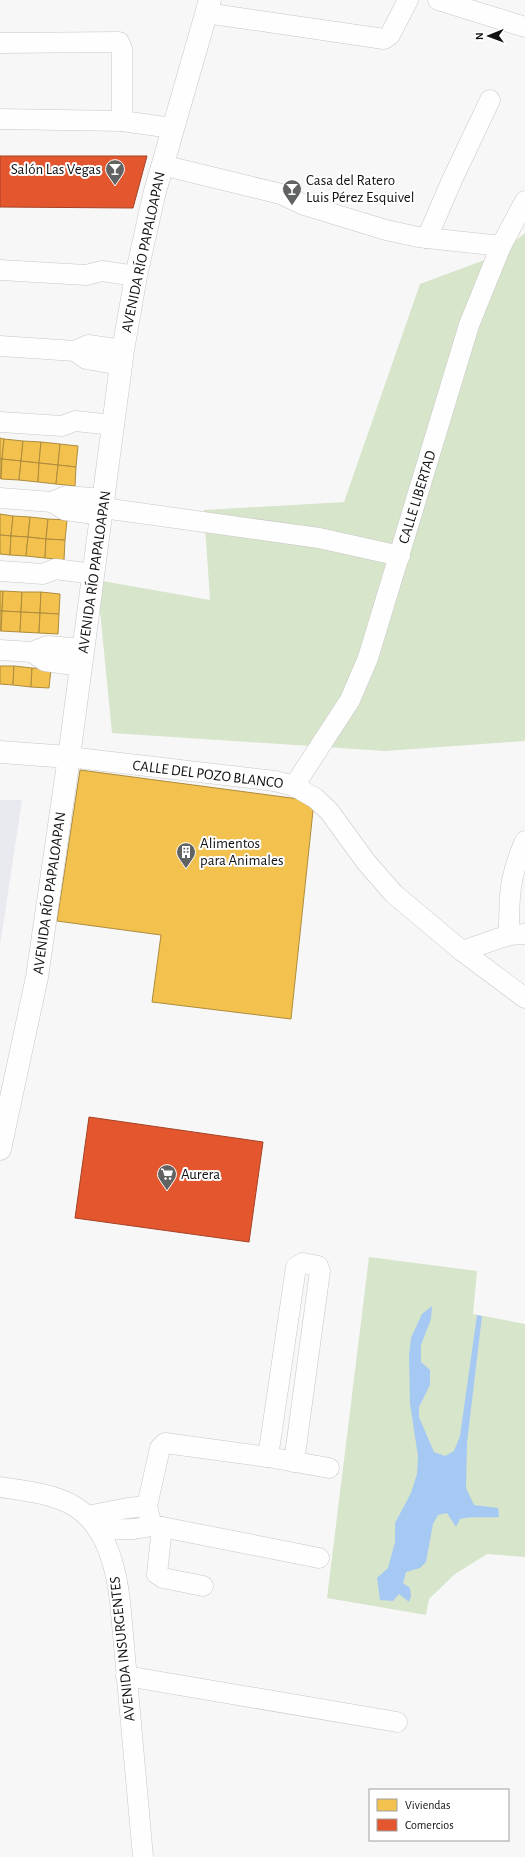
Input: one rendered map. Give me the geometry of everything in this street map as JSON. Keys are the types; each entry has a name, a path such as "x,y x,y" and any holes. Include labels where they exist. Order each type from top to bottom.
{"main road":[{"name":"AVENIDA RÍO PAPALOAPAN","path":"0,1149 33,1000 69,757 122,358 134,283 162,165 208,7"},
{"path":"0,752 69,757"}],"street":[{"path":"208,7 384,39 390,35 408,0"},
{"path":"438,0 525,27"},
{"path":"0,43 119,42 122,49 122,121"},
{"path":"427,238 452,180 490,100"},
{"path":"0,119 122,121 172,128"},
{"path":"162,165 281,194 304,205 386,230 427,238 502,246"},
{"name":"CALLE LIBERTAD","path":"294,786 350,700 368,658 469,325 502,246 525,201"},
{"path":"0,270 86,275 99,283 134,283"},
{"path":"0,346 75,350 86,359 122,358"},
{"path":"0,422 62,426 73,433 113,431"},
{"path":"0,498 52,502 65,510 103,507 318,538 400,556"},
{"path":"0,571 43,574 53,581 93,580"},
{"path":"0,650 32,652 45,661 83,657"},
{"name":"CALLE DEL POZO BLANCO","path":"69,757 275,781 294,786 315,798 329,811 366,862 394,894 462,951 525,998"},
{"path":"462,951 517,935 512,878 516,862 525,841"},
{"path":"268,1457 296,1267 303,1263 315,1264 318,1266 320,1271 294,1462"},
{"path":"203,1586 163,1578 157,1574 147,1506 160,1448 165,1443 268,1457 329,1468"},
{"name":"AVENIDA INSURGENTES","path":"0,1487 53,1497 74,1506 92,1523 109,1553 118,1582 143,1857"},
{"path":"92,1523 128,1508 147,1506"},
{"path":"92,1523 149,1527 319,1558"},
{"path":"109,1553 149,1527"},
{"path":"126,1676 396,1722"}],"shaded area":[{"path":"0,800 22,800 0,946"}],"green space":[{"path":"525,233 525,741 385,751 112,733 97,580 210,600 204,510 344,502 420,284 498,255"},
{"path":"369,1257 477,1271 473,1314 525,1324 525,1557 487,1554 455,1574 429,1599 426,1615 327,1598"}],"water":[{"path":"432,1306 431,1319 421,1345 421,1362 430,1370 430,1385 419,1407 419,1417 434,1452 445,1456 454,1451 460,1436 477,1315 482,1316 467,1443 466,1488 474,1505 498,1508 499,1517 474,1517 460,1519 456,1527 447,1513 438,1515 433,1524 426,1562 420,1568 406,1572 403,1583 410,1588 411,1596 409,1602 399,1594 393,1601 380,1600 377,1578 388,1568 395,1542 395,1523 411,1493 417,1474 418,1456 410,1404 409,1355 411,1338 422,1314"}],"building: Viviendas":[{"path":"0,438 4,439 2,459 0,459"},
{"path":"4,439 23,441 21,461 2,459"},
{"path":"23,441 41,442 39,463 21,461"},
{"path":"41,442 60,444 58,465 39,463"},
{"path":"60,444 78,446 76,467 58,465"},
{"path":"0,459 2,459 1,479 0,478"},
{"path":"2,459 21,461 19,480 1,479"},
{"path":"21,461 39,463 38,482 19,480"},
{"path":"39,463 58,465 56,484 38,482"},
{"path":"58,465 76,467 75,486 56,484"},
{"path":"0,514 13,516 11,536 0,535"},
{"path":"13,516 30,517 28,537 11,536"},
{"path":"30,517 48,519 46,539 28,537"},
{"path":"48,519 67,520 65,540 46,539"},
{"path":"0,535 11,536 10,555 0,554"},
{"path":"11,536 28,537 26,556 10,555"},
{"path":"28,537 46,539 45,558 26,556"},
{"path":"46,539 65,540 64,560 45,558"},
{"path":"0,591 3,591 2,611 0,611"},
{"path":"3,591 22,592 21,612 2,611"},
{"path":"22,592 41,592 40,613 21,612"},
{"path":"41,592 60,594 59,614 40,613"},
{"path":"0,611 2,611 1,631 0,631"},
{"path":"2,611 21,612 20,632 1,631"},
{"path":"21,612 40,613 39,633 20,632"},
{"path":"40,613 59,614 58,634 39,633"},
{"path":"0,666 14,666 13,685 0,684"},
{"path":"14,666 32,668 31,687 13,685"},
{"path":"32,668 51,669 49,688 31,687"},
{"name":"Alimentos para Animales","path":"80,770 314,801 291,1019 152,1002 161,935 57,921"}],"building: Comercios":[{"path":"0,156 147,156 133,208 0,207"},
{"name":"Aurera","path":"89,1117 263,1142 249,1242 75,1218"}],"place":[{"name":"Salón Las Vegas","path":"115,186"},
{"name":"Casa del Ratero Luis Pérez Esquivel","path":"292,206"},
{"name":"Alimentos para Animales","path":"186,869"},
{"name":"Aurera","path":"167,1191"}]}
